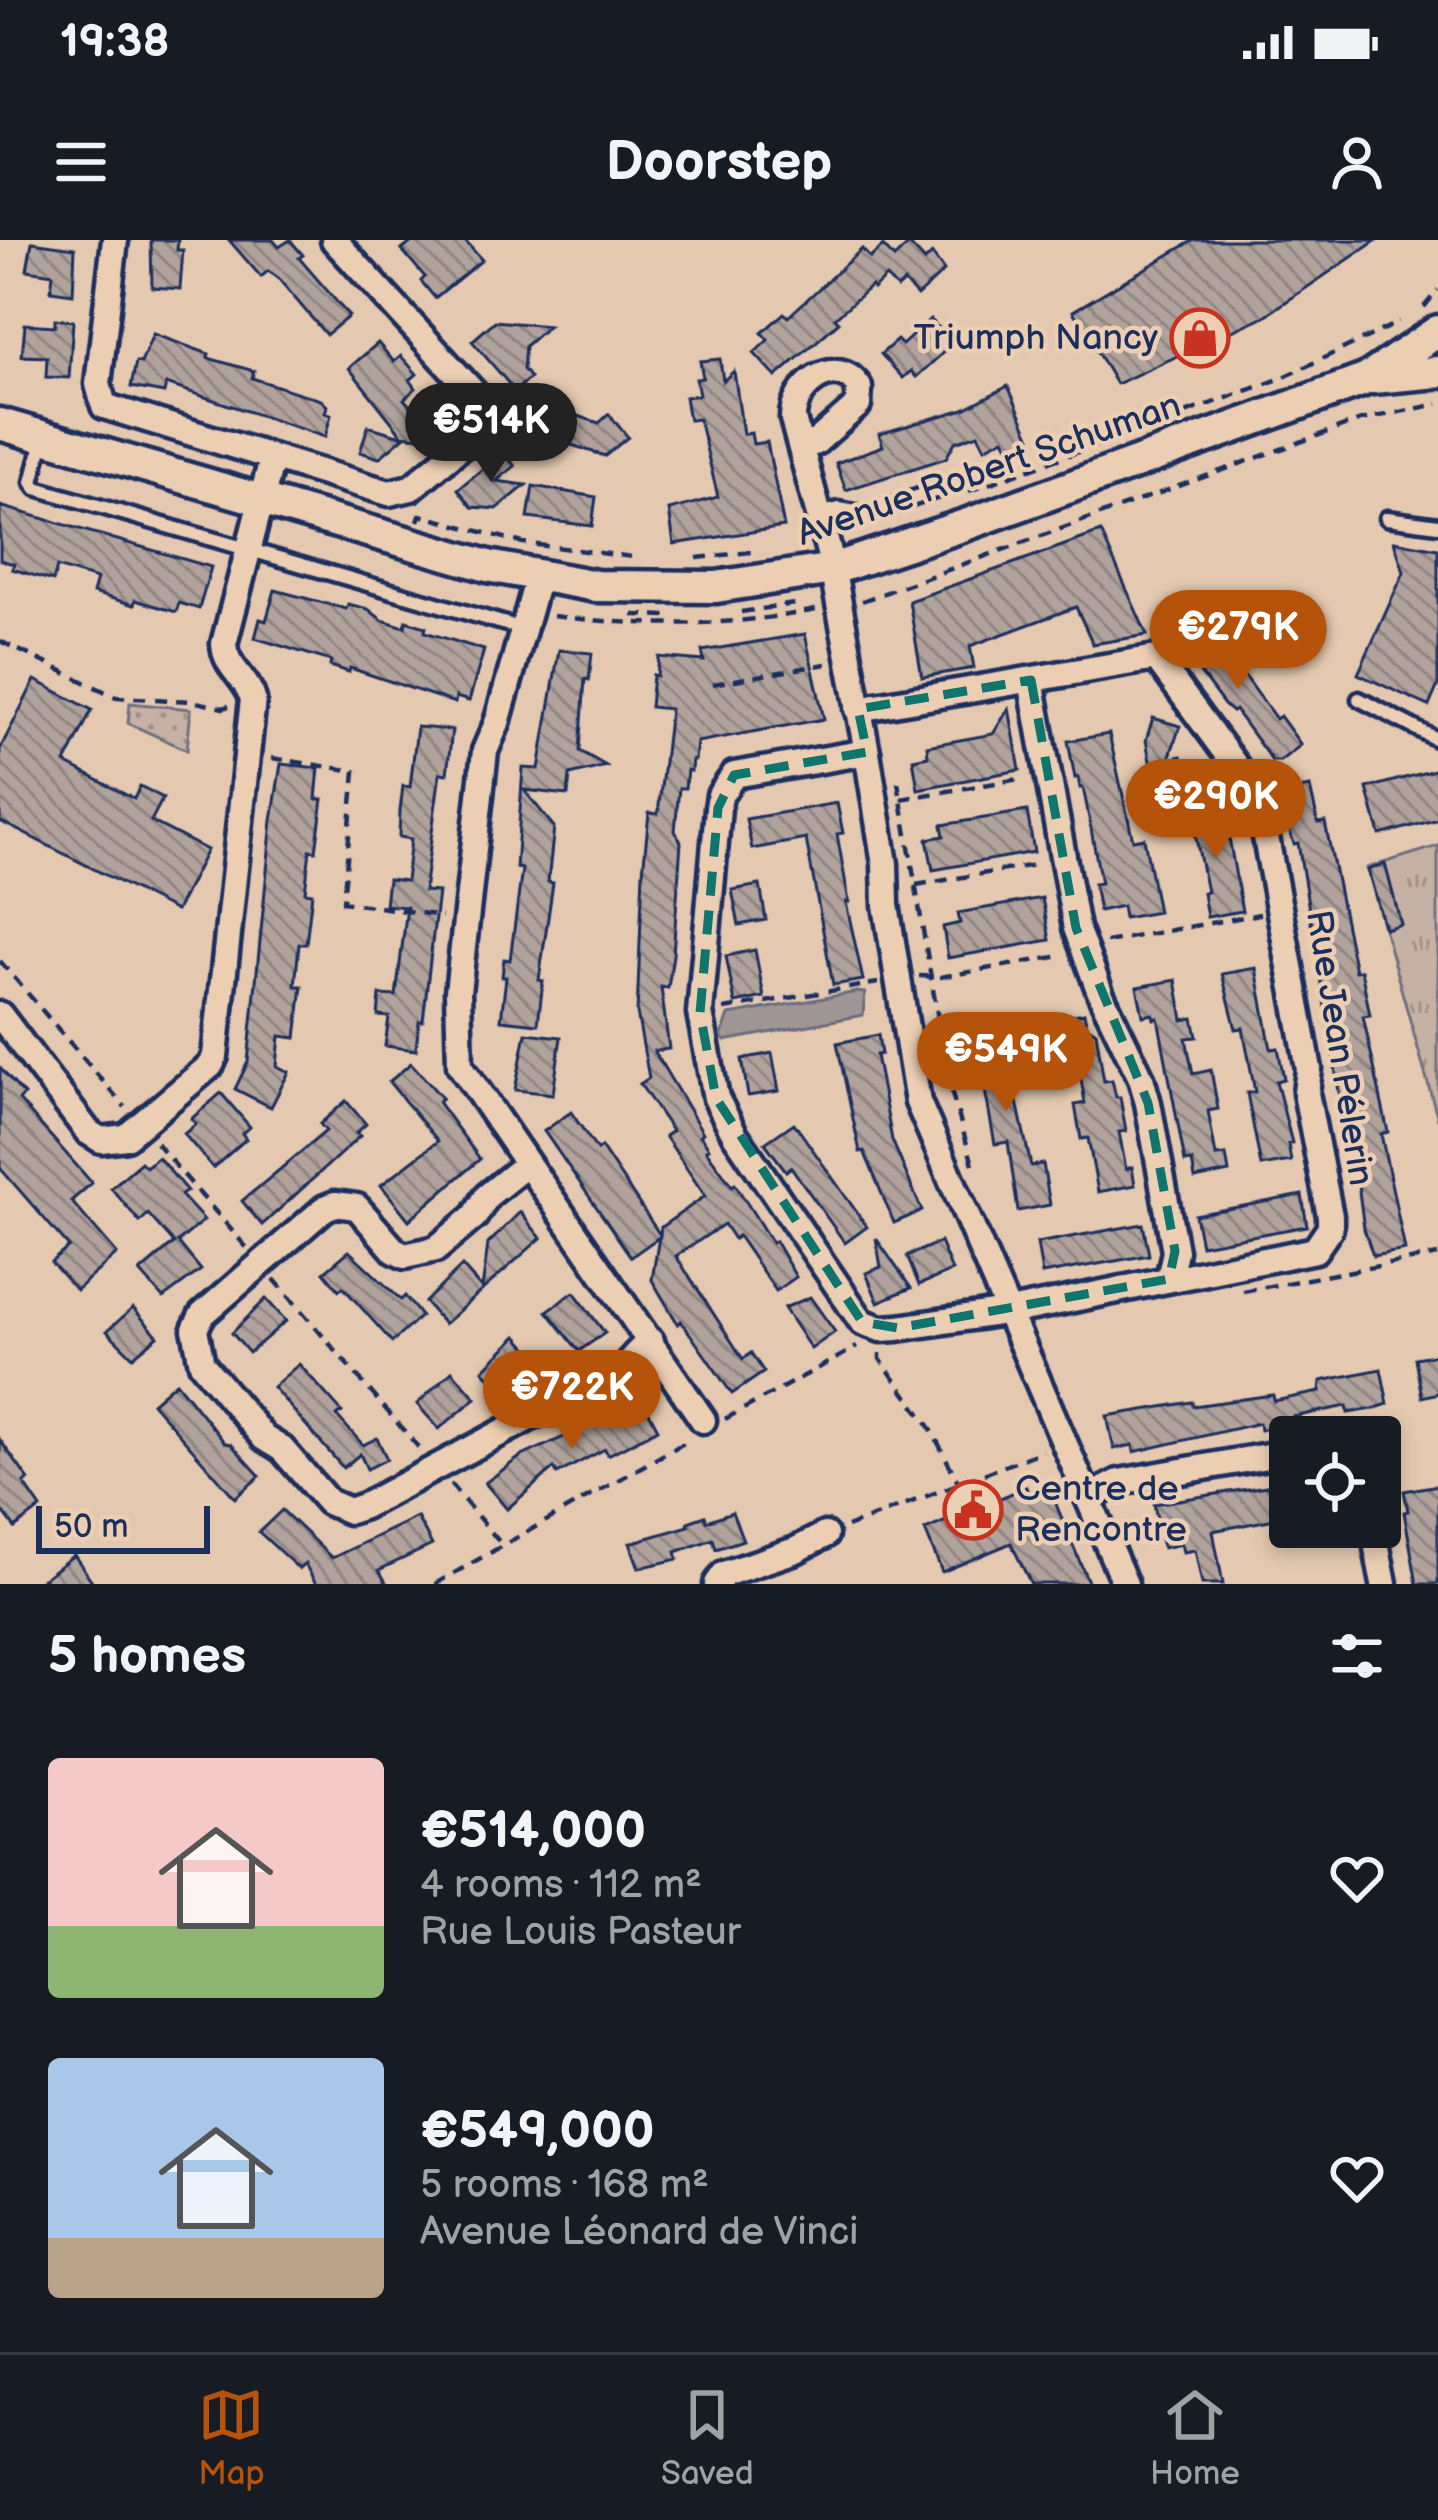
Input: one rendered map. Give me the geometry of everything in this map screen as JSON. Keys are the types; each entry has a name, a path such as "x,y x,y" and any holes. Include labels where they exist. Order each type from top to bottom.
{"street":[{"path":"116,240 98,384 104,406 389,493 401,491 411,488 471,438 483,410 475,394 334,240"},
{"name":"Avenue Robert Schuman","path":"1367,379 1429,321"},
{"name":"Avenue Robert Schuman","path":"0,424 261,500 531,605 596,586 694,588 763,583 847,592 965,526 1367,379 1438,372"},
{"path":"802,443 819,514 847,592 850,661 918,1102 1125,1584"},
{"path":"0,1016 88,1132 101,1140 125,1138 203,1075 215,1056 253,699 228,662 224,644 272,459"},
{"path":"531,605 497,723 484,751 458,992 460,1065 651,1341 700,1429"},
{"name":"Rue Jean Pélerin","path":"858,709 1156,658 1254,791 1309,1069 1306,1093 1330,1228 1315,1250 1006,1311 881,1330"},
{"path":"1031,680 1082,950 1145,1090 1175,1251 1169,1279"},
{"path":"867,752 734,776 726,784 718,808 700,1013 712,1083 734,1132 862,1322 881,1330"},
{"path":"526,1164 436,1249 405,1256 395,1251 357,1207 334,1204 325,1208 202,1315 195,1329 202,1364 264,1438 282,1449 328,1502 349,1511 614,1378 633,1352 651,1341"},
{"path":"1088,1498 1119,1482 1269,1457"},
{"path":"717,1584 724,1574 796,1550 824,1535"},
{"path":"1377,1548 1384,1584"}],"lane":[{"path":"44,436 32,482 36,488 247,549 531,605"},
{"path":"819,514 839,509 868,514 955,484"},
{"path":"1388,518 1438,525"},
{"path":"1359,699 1438,740"}],"path":[{"path":"1429,321 1438,290"},
{"path":"531,605 702,616 773,608 847,592 1360,420 1438,404"},
{"path":"918,571 1294,434"},
{"path":"531,605 601,621 690,625 847,592"},
{"path":"0,640 116,698 191,701 223,708 253,699"},
{"path":"713,684 850,661"},
{"path":"248,756 355,770 343,902 466,919"},
{"path":"901,799 1048,773"},
{"path":"897,776 949,1084 977,1176"},
{"path":"916,885 1063,860"},
{"path":"700,1013 931,974 940,977 1280,910"},
{"path":"1229,1294 1438,1255"},
{"path":"435,1584 881,1330"},
{"path":"880,1359 930,1427 970,1505"},
{"path":"824,1535 1064,1443"}],"highlighted area":[{"path":"1031,680 1076,928 1148,1103 1175,1251 1169,1279 898,1328 862,1322 716,1098 700,1013 718,808 734,775 867,752 858,709"}],"green space":[{"path":"130,703 191,709 187,750 128,723"},
{"path":"1438,846 1438,1119 1367,868"}],"shaded area":[{"path":"865,993 863,1015 725,1041 721,1037 729,1015"}],"building":[{"path":"151,240 178,240 177,250 183,250 180,289 152,287"},
{"path":"229,240 273,240 279,247 290,240 303,255 299,258 349,316 326,335 277,277 268,271 261,277"},
{"path":"414,240 464,240 482,260 435,298 421,281 425,277 402,250"},
{"path":"1194,240 1377,240 1265,316 1116,384 1073,311"},
{"path":"32,242 75,248 73,294 51,291 53,274 27,270"},
{"path":"909,244 925,261 932,254 944,271 917,296 904,282 897,288 886,277 835,318 839,322 776,377 754,353 768,340 762,333 784,313 788,317 862,249 870,258 883,246 894,258"},
{"path":"55,319 73,321 69,378 46,377 47,357 22,356 25,324 55,326"},
{"path":"930,319 953,344 916,377 911,371 903,378 881,354 897,340 902,345"},
{"path":"495,321 548,326 525,346 523,369 530,378 515,391 472,341"},
{"path":"153,334 209,354 208,358 254,371 252,378 321,400 327,406 325,413 331,415 325,437 166,384 164,393 131,387 136,362 141,363"},
{"path":"378,343 394,362 401,356 417,374 410,380 416,388 404,399 426,424 419,437 402,435 349,368"},
{"path":"720,359 723,381 734,371 743,434 751,433 753,444 767,442 784,527 674,544 669,510 718,497 699,419 689,420 685,397 699,395 700,361"},
{"path":"1008,386 1032,440 1011,451 1004,438 985,448 978,434 955,442 946,458 846,490 836,463 883,446 879,434 964,409"},
{"path":"556,403 563,411 599,423 609,414 628,437 605,456 553,439 536,420"},
{"path":"368,426 404,437 379,458 360,452"},
{"path":"503,452 515,466 496,481 526,485 497,509 472,507 458,489"},
{"path":"533,486 596,497 592,526 528,518"},
{"path":"0,506 211,567 199,609 179,603 176,612 93,593 97,579 57,567 53,581 12,569 14,564 0,560"},
{"path":"1101,532 1147,635 1093,644 1076,607 970,646 974,668 922,677 909,601"},
{"path":"1394,541 1438,549 1438,685 1429,706 1358,674 1404,572"},
{"path":"275,590 346,609 348,604 368,609 382,620 405,627 406,621 426,627 425,632 484,650 469,701 456,697 455,703 350,668 349,672 330,666 331,661 255,638 260,619 266,621"},
{"path":"1196,628 1204,639 1219,628 1234,649 1234,661 1301,745 1280,761 1272,761 1177,642"},
{"path":"805,634 824,719 697,742 685,788 679,788 675,831 681,842 673,955 668,988 661,987 669,1049 654,1051 703,1133 706,1150 735,1184 796,1277 776,1291 738,1236 734,1239 724,1224 676,1256 743,1359 751,1353 764,1372 732,1394 681,1321 678,1324 652,1280 659,1237 631,1257 544,1131 571,1112 597,1150 601,1147 660,1235 661,1227 705,1196 665,1136 672,1131 640,1084 649,1078 637,1013 643,872 649,813 658,814 670,709 650,707 653,675 657,676 659,657 704,661 702,651"},
{"path":"559,650 592,653 589,680 585,679 580,751 606,766 570,775 568,795 524,790 554,827 538,1024 501,1020 506,977 502,977 504,959 510,960 522,869 516,868 523,768 539,769"},
{"path":"35,680 92,710 65,763 134,799 140,786 163,798 151,821 207,850 176,911 0,821 0,749"},
{"path":"1009,708 1020,770 918,789 913,759 928,756 927,746 993,734"},
{"path":"1153,718 1180,726 1169,759 1181,756 1186,785 1159,789 1157,798 1146,740"},
{"path":"417,727 452,730 447,774 440,773 424,891 438,892 416,1050 385,1046 389,1017 378,1016 380,995 396,996 407,907 385,905 388,879 406,881 411,839 399,837 400,811 403,786 410,787"},
{"path":"1109,734 1133,840 1144,838 1158,912 1124,918 1122,906 1099,911 1094,884 1101,883 1083,788 1075,778 1068,741"},
{"path":"281,764 319,768 316,799 323,799 305,892 312,893 306,944 299,944 295,986 302,986 296,1038 280,1036 277,1066 289,1072 271,1107 235,1089 248,1062"},
{"path":"1438,769 1438,819 1380,835 1367,788"},
{"path":"1310,787 1318,823 1325,822 1355,971 1361,970 1370,1015 1363,1016 1388,1132 1381,1134 1405,1250 1373,1256 1339,1092 1298,843 1294,844 1277,793"},
{"path":"837,803 846,902 863,980 833,985 806,839 752,849 746,819"},
{"path":"1219,803 1242,911 1207,917 1203,893 1207,892 1190,809"},
{"path":"1027,811 1034,852 933,870 927,839 944,836 942,825"},
{"path":"1385,864 1401,924 1385,929 1368,870"},
{"path":"760,885 766,920 739,925 732,890"},
{"path":"1042,898 1050,940 948,958 943,927 960,923 958,913"},
{"path":"755,950 764,997 735,1003 726,956"},
{"path":"1256,968 1271,1049 1278,1048 1284,1079 1276,1081 1292,1143 1288,1144 1291,1161 1261,1166 1247,1093 1255,1092 1243,1028 1236,1029 1222,974"},
{"path":"1176,980 1183,1020 1193,1018 1197,1037 1186,1038 1193,1074 1211,1070 1218,1109 1208,1111 1216,1156 1226,1155 1229,1172 1195,1179 1192,1161 1185,1162 1158,1018 1143,1016 1137,987"},
{"path":"1084,1013 1087,1026 1096,1032 1104,1081 1112,1080 1116,1097 1120,1097 1126,1131 1119,1132 1126,1169 1132,1167 1135,1185 1098,1192 1088,1138 1081,1139 1075,1105 1085,1103 1079,1067 1061,1070 1047,1020"},
{"path":"1001,1028 1031,1166 1043,1164 1050,1205 1018,1211 1008,1142 995,1144 984,1085 978,1086 974,1069 968,1070 961,1036"},
{"path":"526,1033 561,1037 553,1094 515,1090"},
{"path":"878,1035 881,1054 876,1055 892,1140 922,1211 894,1223 864,1151 860,1152 837,1043"},
{"path":"772,1053 779,1091 748,1096 742,1059"},
{"path":"411,1063 442,1098 438,1102 480,1159 409,1220 381,1185 438,1141 389,1082"},
{"path":"0,1068 24,1095 19,1100 92,1183 71,1201 117,1254 76,1290 51,1262 69,1247 0,1168"},
{"path":"221,1093 250,1127 242,1133 246,1139 213,1168 184,1134 196,1124 191,1119"},
{"path":"346,1101 366,1124 356,1133 360,1136 262,1225 242,1201 326,1131 320,1124"},
{"path":"794,1123 867,1227 845,1243 791,1167 786,1171 765,1143"},
{"path":"158,1157 187,1191 181,1195 204,1220 178,1242 201,1270 163,1298 140,1272 174,1243 148,1214 140,1222 111,1188 141,1162 146,1167"},
{"path":"1302,1195 1307,1226 1201,1245 1195,1215"},
{"path":"520,1212 541,1238 444,1324 425,1302 462,1266 482,1289 488,1244"},
{"path":"1143,1224 1149,1255 1042,1274 1037,1243"},
{"path":"876,1238 911,1288 878,1302 866,1273 881,1267"},
{"path":"940,1242 952,1271 919,1285 907,1256"},
{"path":"349,1251 401,1300 405,1296 421,1316 392,1342 324,1272"},
{"path":"574,1292 605,1333 579,1351 547,1311"},
{"path":"810,1297 835,1332 811,1349 784,1308"},
{"path":"266,1299 286,1321 249,1353 232,1333"},
{"path":"133,1308 158,1336 133,1357 107,1331"},
{"path":"517,1336 538,1360 504,1394 483,1370"},
{"path":"1438,1354 1438,1393 1422,1397 1415,1358"},
{"path":"299,1364 342,1412 337,1416 363,1445 377,1438 387,1459 367,1469 360,1454 343,1468 273,1387"},
{"path":"1381,1369 1388,1404 1348,1413 1347,1406 1298,1416 1269,1416 1269,1428 1260,1430 1259,1423 1134,1452 1133,1445 1114,1449 1107,1416 1192,1402 1193,1406 1273,1395 1274,1401 1320,1392 1321,1381"},
{"path":"452,1371 476,1398 439,1429 417,1404"},
{"path":"176,1382 225,1443 260,1476 235,1498 152,1403"},
{"path":"643,1401 658,1429 608,1455 605,1449 557,1474 554,1468 507,1509 485,1483 520,1457"},
{"path":"0,1440 29,1480 24,1483 41,1508 15,1528 0,1508"},
{"path":"1048,1485 1089,1584 1031,1584 1011,1543 942,1572 925,1530 1026,1487 1028,1493"},
{"path":"1438,1485 1438,1584 1417,1584 1404,1491"},
{"path":"1269,1486 1269,1520 1213,1531 1223,1584 1202,1584 1195,1550 1183,1552 1181,1544 1163,1548 1154,1504"},
{"path":"282,1510 332,1558 417,1517 432,1545 379,1570 387,1584 316,1584 305,1564 299,1569 259,1532"},
{"path":"732,1512 743,1540 716,1549 713,1539 676,1552 678,1559 639,1568 630,1543 689,1526 688,1522 705,1516 707,1521"},
{"path":"74,1555 94,1584 36,1584"}],"place":[{"name":"Triumph Nancy","path":"1200,338"},
{"name":"Centre de Rencontre","path":"973,1510"}]}
